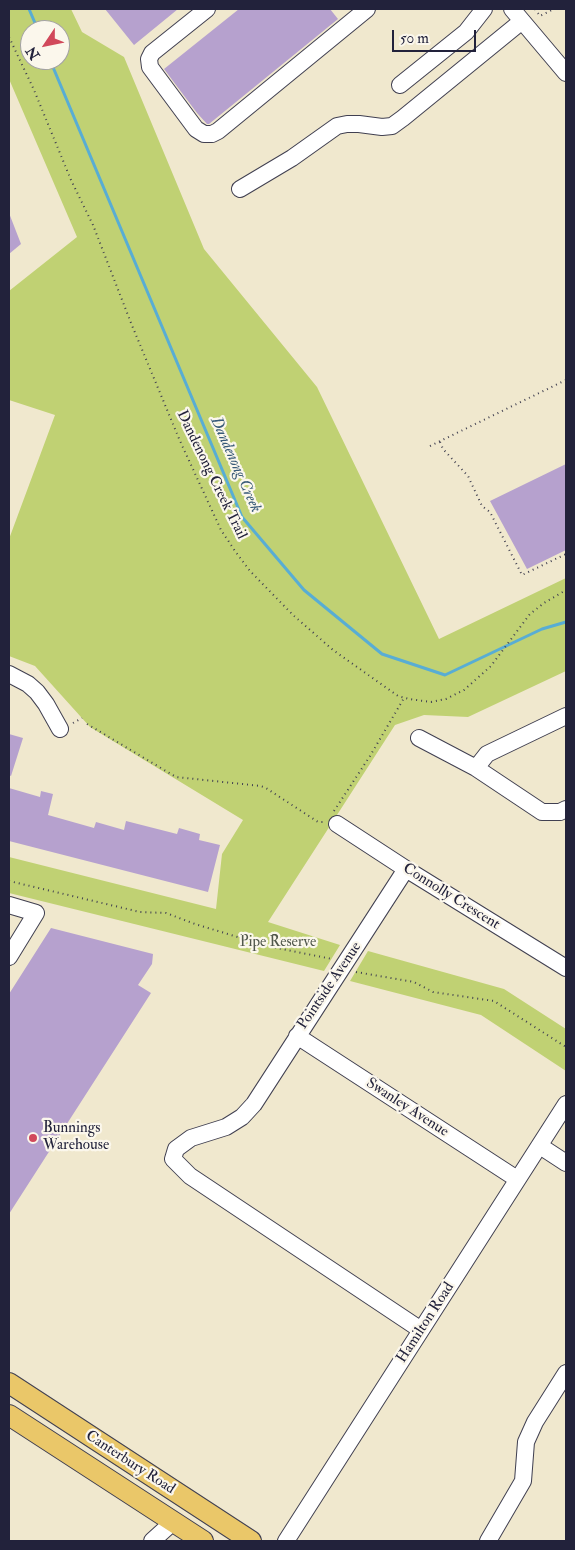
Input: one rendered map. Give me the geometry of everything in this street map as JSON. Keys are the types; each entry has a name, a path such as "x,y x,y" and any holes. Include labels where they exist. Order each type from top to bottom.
{"main road":[{"name":"Canterbury Road","path":"9,1383 251,1541"},
{"name":"Canterbury Road","path":"9,1415 203,1541"}],"street":[{"path":"207,9 152,53 149,59 150,66 196,129 204,134 212,134 218,131 368,9"},
{"path":"400,85 466,32 484,9"},
{"path":"240,189 292,158 337,126 359,124 382,127 392,126 411,112 520,13 566,73"},
{"path":"9,674 28,684 37,692 50,710 60,729"},
{"path":"476,768 487,754 566,716"},
{"path":"419,738 476,768 542,812 560,812 566,809"},
{"name":"Connolly Crescent","path":"332,822 566,968"},
{"name":"Pointside Avenue","path":"406,869 296,1036 254,1104 242,1117 226,1127 191,1138 176,1148 172,1160 190,1176 422,1330"},
{"path":"9,905 36,913 9,957"},
{"name":"Swanley Avenue","path":"296,1036 517,1179"},
{"name":"Hamilton Road","path":"286,1541 566,1104"},
{"path":"540,1146 566,1163"},
{"path":"488,1541 523,1481 526,1442 535,1422 566,1373"},
{"path":"152,1541 173,1522"}],"path":[{"path":"535,9 540,16 554,9"},
{"name":"Dandenong Creek Trail","path":"9,37 34,90 71,180 93,225 180,441 221,530 250,571 307,628 346,660 398,696 431,702 446,699 459,693 491,666 530,614 566,590"},
{"path":"430,446 566,380"},
{"path":"440,442 443,449 468,476 482,506 490,512 522,575 566,554"},
{"path":"87,724 176,777 260,786 322,823 332,822 342,816 334,810 374,749 404,698"},
{"path":"9,881 140,912 166,913 267,946 333,959"},
{"path":"353,971 414,982 432,992 494,1001 566,1047"}],"green space":[{"path":"9,9 71,9 82,32 124,57 204,249 317,387 439,639 566,578 566,671 468,717 424,715 395,725 268,922 340,945 324,971 9,893 9,857 216,909 222,854 243,820 90,727 35,666 9,656 9,539 55,415 9,400 9,291 77,237 9,79"},
{"name":"Pipe Reserve","path":"368,951 504,989 566,1029 566,1071 481,1015 350,981"}],"building":[{"path":"105,9 178,9 134,45"},
{"path":"239,9 330,9 338,19 207,124 164,69"},
{"path":"9,213 21,244 9,254"},
{"path":"566,464 566,550 527,569 490,501"},
{"path":"9,734 23,738 11,776 9,775"},
{"path":"9,788 40,797 41,791 53,794 48,815 94,828 96,822 124,830 126,821 177,834 179,828 200,834 199,840 220,845 208,892 9,841"},
{"name":"Bunnings Warehouse","path":"51,928 153,954 152,964 138,985 151,993 9,1214 9,994"}],"waterway":[{"name":"Dandenong Creek","path":"29,9 34,20"},
{"name":"Dandenong Creek","path":"54,70 242,517 304,590 382,654 445,675 542,629 566,622"}],"place":[{"name":"Bunnings Warehouse","path":"33,1138"}]}
